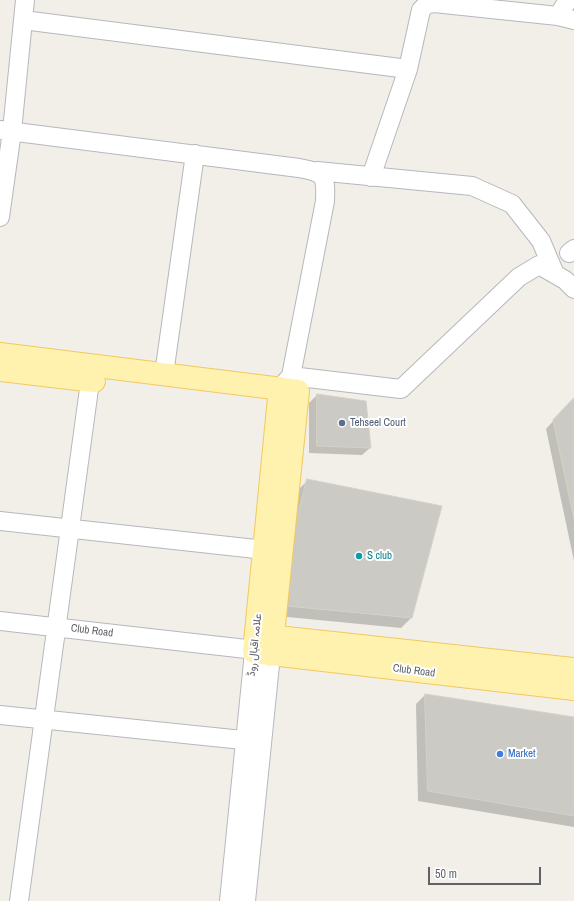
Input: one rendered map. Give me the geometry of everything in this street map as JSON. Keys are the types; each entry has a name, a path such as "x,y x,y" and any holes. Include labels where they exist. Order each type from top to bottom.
{"main road":[{"path":"0,354 91,373 289,393"},
{"path":"0,370 164,374 289,393"},
{"name":"علامہ اقبال روڈ","path":"262,645 265,550 289,393"},
{"name":"علامہ اقبال روڈ","path":"262,645 289,393"},
{"name":"Club Road","path":"262,645 574,669"},
{"name":"Club Road","path":"262,645 574,690"}],"street":[{"path":"0,217 6,131 25,0"},
{"path":"371,176 408,69 421,10 427,4 434,3 566,18 568,0"},
{"path":"23,20 408,69"},
{"path":"6,131 195,154 317,171 472,186 512,204 541,241 555,274"},
{"path":"164,374 195,154"},
{"path":"317,171 323,177 325,186 325,201 289,393 401,389 519,277 539,265 565,280 574,288"},
{"path":"19,901 91,373"},
{"path":"0,521 265,550"},
{"name":"Club Road","path":"0,621 262,645"},
{"name":"علامہ اقبال روڈ","path":"246,901 254,741 262,645"},
{"path":"0,715 254,741"},
{"name":"علامہ اقبال روڈ","path":"230,901 254,741"}],"building":[{"name":"Tehseel Court","path":"317,394 366,401 371,448 317,446"},
{"path":"574,398 574,519 553,420"},
{"name":"S club","path":"307,479 442,506 412,618 276,605"},
{"name":"Market","path":"425,694 574,717 574,816 428,791"}],"place":[{"name":"Tehseel Court","path":"342,423"},
{"name":"S club","path":"359,556"},
{"name":"Market","path":"500,754"}]}
